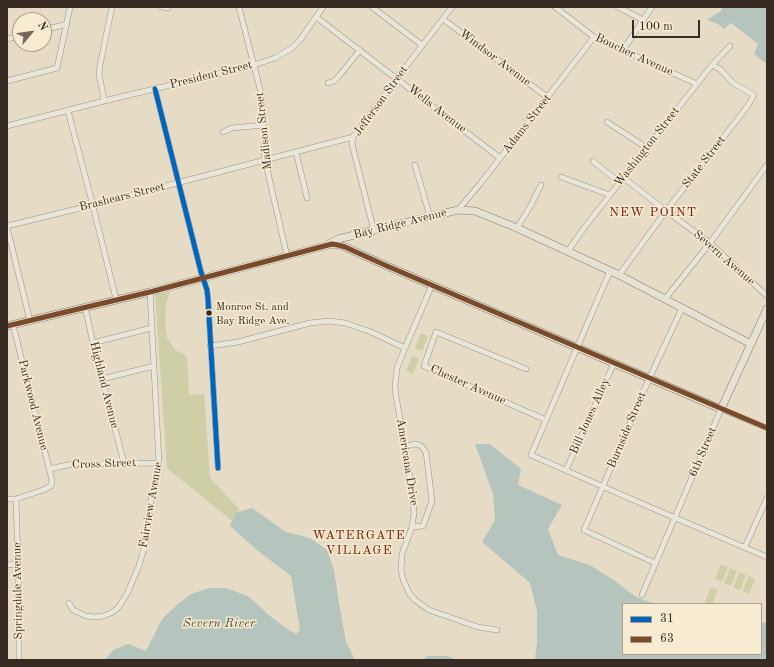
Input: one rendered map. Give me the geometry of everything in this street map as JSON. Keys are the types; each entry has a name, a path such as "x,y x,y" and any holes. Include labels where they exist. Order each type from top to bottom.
{"main road":[{"name":"Bay Ridge Avenue","path":"10,326 150,292 327,246 332,242 362,233 458,210 471,210 517,228 619,275 751,344"},
{"path":"345,247 349,240 358,237 362,233"},
{"path":"327,246 332,244 345,247 577,348 614,362 649,379 722,409"},
{"name":"6th Street","path":"722,409 767,309"}],"street":[{"path":"7,81 57,68 70,7"},
{"path":"104,101 100,65 112,7"},
{"path":"162,7 168,8"},
{"name":"Madison Street","path":"239,7 262,97 265,160 287,256"},
{"name":"President Street","path":"7,126 254,65 276,58 292,48 300,40 323,7"},
{"path":"372,7 422,45"},
{"name":"Jefferson Street","path":"374,230 353,148 353,137 452,7"},
{"name":"Boucher Avenue","path":"555,7 594,37 697,84"},
{"path":"618,7 643,20"},
{"path":"623,50 652,7"},
{"name":"Wells Avenue","path":"316,17 500,158"},
{"name":"Windsor Avenue","path":"443,19 547,97"},
{"path":"52,28 67,24"},
{"name":"Adams Street","path":"458,210 480,184 594,37"},
{"name":"Washington Street","path":"568,251 584,228 712,65 730,46"},
{"path":"328,83 334,81 360,50"},
{"name":"State Street","path":"619,275 666,211 747,107 754,95 733,83 720,69 712,65"},
{"path":"155,89 202,278 207,290 218,468"},
{"path":"68,111 116,300"},
{"path":"607,122 647,148"},
{"path":"224,132 232,128 264,125"},
{"name":"Brashears Street","path":"7,226 353,137"},
{"path":"296,152 307,198"},
{"path":"594,161 620,183"},
{"path":"415,165 430,217"},
{"path":"665,299 710,243 767,165"},
{"path":"561,177 610,195"},
{"name":"Severn Avenue","path":"624,178 710,243 767,296"},
{"path":"517,228 532,205 541,184"},
{"path":"469,197 467,206 471,210"},
{"path":"7,226 30,321"},
{"path":"610,271 532,455 767,557"},
{"name":"Americana Drive","path":"432,285 397,368 395,386 414,508 412,527 402,554 401,570 405,585 415,600 429,610 478,627 497,630"},
{"name":"Fairview Avenue","path":"69,603 73,610 86,616 95,617 103,616 118,608 127,594 139,566 147,537 151,500 159,471 150,292"},
{"name":"Highland Avenue","path":"85,307 124,463"},
{"name":"Burnside Street","path":"655,563 584,530 649,379 682,308"},
{"path":"210,346 238,342 310,323 329,321 345,323 371,332 405,348"},
{"name":"Parkwood Avenue","path":"10,326 52,480 51,486 16,499"},
{"path":"93,343 152,328"},
{"name":"Chester Avenue","path":"526,369 436,332 424,366 546,420"},
{"name":"Bill Jones Alley","path":"566,470 614,362"},
{"path":"102,379 154,366"},
{"path":"722,409 767,428"},
{"name":"6th Street","path":"642,595 722,409"},
{"path":"404,446 416,444 421,446 426,452 432,501 423,526 412,527"},
{"name":"Cross Street","path":"49,469 72,464 159,463"},
{"path":"745,547 767,498"},
{"path":"7,499 16,499"},
{"name":"Springdale Avenue","path":"16,499 19,660"},
{"path":"7,565 18,564"}],"green space":[{"path":"170,292 166,304 165,323 167,338 175,350 187,356 189,395 204,394 210,478 239,509 231,520 167,468 155,294"},
{"path":"421,333 428,336 422,351 415,348"},
{"path":"412,356 419,359 413,374 406,371"},
{"path":"721,564 728,567 722,582 715,579"},
{"path":"730,568 737,571 731,586 724,583"},
{"path":"740,572 746,575 740,590 733,587"},
{"path":"749,576 755,579 749,594 742,591"},
{"path":"711,587 718,590 712,603 705,602"}],"water":[{"path":"721,7 767,7 767,64 754,54 758,44 731,23 724,29 718,24 707,20 722,10"},
{"path":"475,444 490,444 521,469 518,485 562,505 548,529 558,555 590,565 636,597 652,603 622,603 622,655 762,655 762,623 767,622 767,660 535,660 537,641 537,611 530,583 482,542 495,520 493,494"},
{"name":"Severn River","path":"252,508 286,532 310,538 327,550 334,570 346,642 355,660 105,660 113,650 128,644 146,651 162,619 191,594 209,588 226,588 248,596 283,626 296,634 300,630 291,576 258,551 230,526 235,513"},
{"path":"427,656 448,656 456,660 423,660"}],"transit line":[{"name":"31","path":"155,89 201,272 207,290 218,468"},
{"name":"63","path":"7,326 150,292 332,244 345,247 767,428"}],"place":[{"name":"Monroe St. and Bay Ridge Ave.","path":"209,313"}],"district":[{"name":"NEW POINT","path":"653,213"},
{"name":"WATERGATE VILLAGE","path":"359,544"}]}
